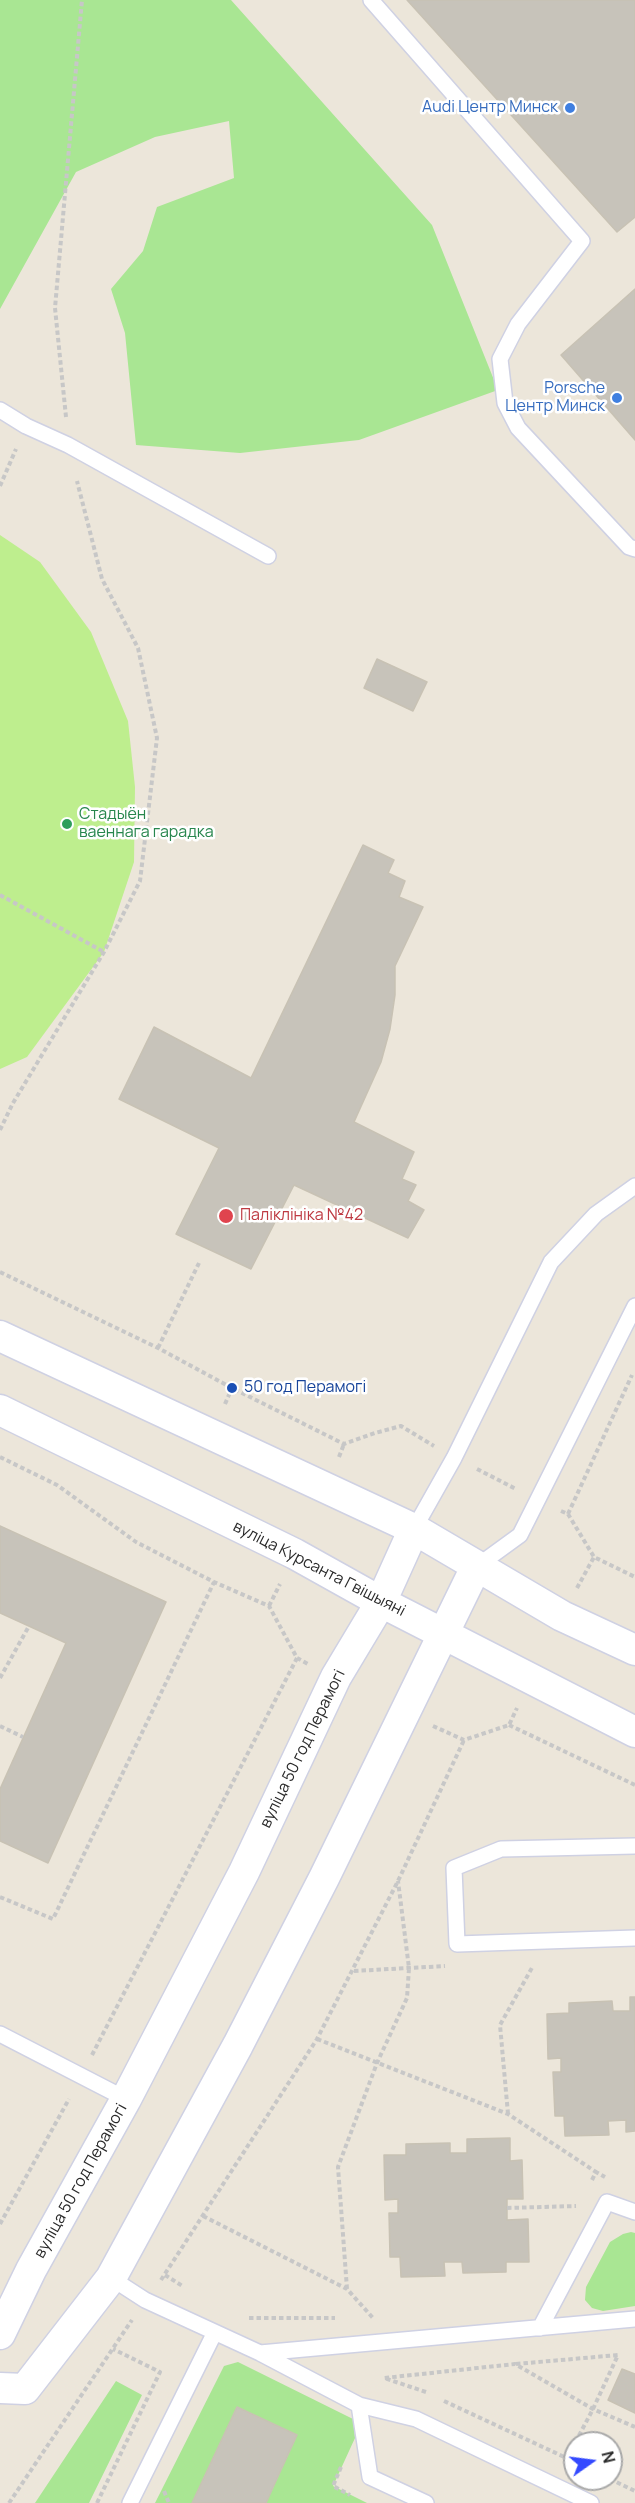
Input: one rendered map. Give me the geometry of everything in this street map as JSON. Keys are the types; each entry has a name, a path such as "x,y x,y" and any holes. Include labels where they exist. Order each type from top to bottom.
{"street":[{"path":"0,1336 414,1529 476,1568 562,1616 635,1650"},
{"name":"вуліца Курсанта Гвішыяні","path":"0,1410 295,1554 381,1602 444,1632 635,1732"},
{"name":"вуліца 50 год Перамогі","path":"0,2334 31,2270 126,2098 244,1872 336,1677 381,1602 414,1529"},
{"path":"0,2388 25,2389 111,2278 238,2045 324,1878 476,1568"}],"lane":[{"path":"370,0 582,241 518,324 500,359 505,403 518,428 629,547 635,549"},
{"path":"0,410 268,556"},
{"name":"вуліца 50 год Перамогі","path":"414,1529 454,1458 551,1262 596,1214 635,1186"},
{"path":"476,1568 520,1535 635,1306"},
{"path":"635,1846 501,1849 454,1868 457,1944 635,1938"},
{"path":"0,2034 126,2098"},
{"path":"540,2328 607,2202 635,2212"},
{"path":"111,2278 145,2300 214,2334 260,2353 359,2405 416,2419 591,2503"},
{"path":"260,2353 635,2319"},
{"path":"130,2503 214,2334"},
{"path":"359,2405 370,2477 426,2503"}],"path":[{"path":"0,1130 13,1104 104,952 140,881 157,738 138,648 102,579 68,445 55,308 82,0"},
{"path":"0,486 26,426"},
{"path":"0,895 104,952"},
{"path":"158,1348 199,1263"},
{"path":"0,1272 158,1348 344,1444 401,1426 454,1458 568,1514 594,1557 635,1577"},
{"path":"568,1514 635,1369"},
{"path":"0,1457 57,1485 136,1542 214,1582 53,1919 0,1897"},
{"path":"0,1678 29,1626"},
{"path":"0,2224 82,2076 297,1658"},
{"path":"0,1663 5,1666"},
{"path":"509,1725 635,1785"},
{"path":"0,1726 24,1737"},
{"path":"9,2503 145,2300 165,2275 317,2039 398,1881 464,1740"},
{"path":"347,2289 338,2167 377,2063 406,1998 409,1968 398,1881"},
{"path":"508,2114 500,2025 535,1963"},
{"path":"317,2039 508,2114 606,2177"},
{"path":"587,2189 596,2172"},
{"path":"572,2215 582,2197"},
{"path":"507,2208 578,2206"},
{"path":"203,2216 347,2289 373,2318"},
{"path":"165,2275 194,2293"},
{"path":"244,2318 338,2318"},
{"path":"361,2318 384,2318"},
{"path":"98,2503 160,2372 113,2349"},
{"path":"563,2456 425,2392 384,2378 618,2355 581,2431"},
{"path":"515,2364 593,2409 635,2427"},
{"path":"346,2457 333,2486 358,2499"},
{"path":"162,2487 169,2503"}],"green space":[{"path":"0,0 231,0 432,225 498,390 359,440 240,453 136,445 125,333 111,289 143,251 157,207 234,178 229,121 155,137 76,172 0,309"},
{"name":"Стадыён ваеннага гарадка","path":"0,535 40,562 91,632 128,721 135,787 134,862 104,952 27,1057 0,1069"},
{"path":"631,2232 635,2233 635,2306 603,2311 592,2308 585,2300 586,2287 610,2242"},
{"path":"238,2362 353,2419 355,2438 333,2486 367,2503 266,2503 297,2435 237,2407 192,2503 155,2503 224,2366"},
{"path":"116,2381 142,2395 89,2503 35,2503"}],"building":[{"name":"Audi Центр Минск","path":"407,0 635,0 635,217 617,232"},
{"name":"Porsche Центр Минск","path":"635,289 635,440 561,355"},
{"path":"377,659 427,682 413,711 364,688"},
{"path":"363,845 394,860 388,873 405,881 399,897 423,907 395,966 395,995 390,1029 381,1062 354,1122 414,1152 402,1179 416,1185 408,1201 424,1210 408,1238 294,1185 251,1269 176,1234 219,1148 119,1099 154,1027 251,1078"},
{"path":"0,1526 166,1602 48,1863 0,1841 0,1789 66,1643 0,1613"},
{"path":"630,1997 635,1997 635,2131 626,2132 626,2120 608,2121 609,2135 565,2136 564,2116 555,2116 553,2072 561,2072 561,2058 548,2059 547,2014 569,2013 569,2003 612,2001 613,2011 630,2011"},
{"path":"510,2138 510,2161 522,2160 523,2199 507,2199 507,2220 528,2219 529,2262 506,2262 506,2272 463,2273 462,2262 444,2262 445,2276 401,2277 400,2257 390,2257 389,2213 398,2213 398,2199 385,2200 384,2155 406,2155 406,2144 450,2143 450,2153 467,2153 467,2139"},
{"path":"622,2369 635,2374 635,2413 608,2400"},
{"path":"237,2407 297,2435 266,2503 192,2503"}],"place":[{"name":"Audi Центр Минск","path":"570,108"},
{"name":"Porsche Центр Минск","path":"617,398"},
{"name":"Стадыён ваеннага гарадка","path":"67,824"},
{"name":"Паліклініка №42","path":"226,1216"},
{"name":"50 год Перамогі","path":"232,1388"}]}
